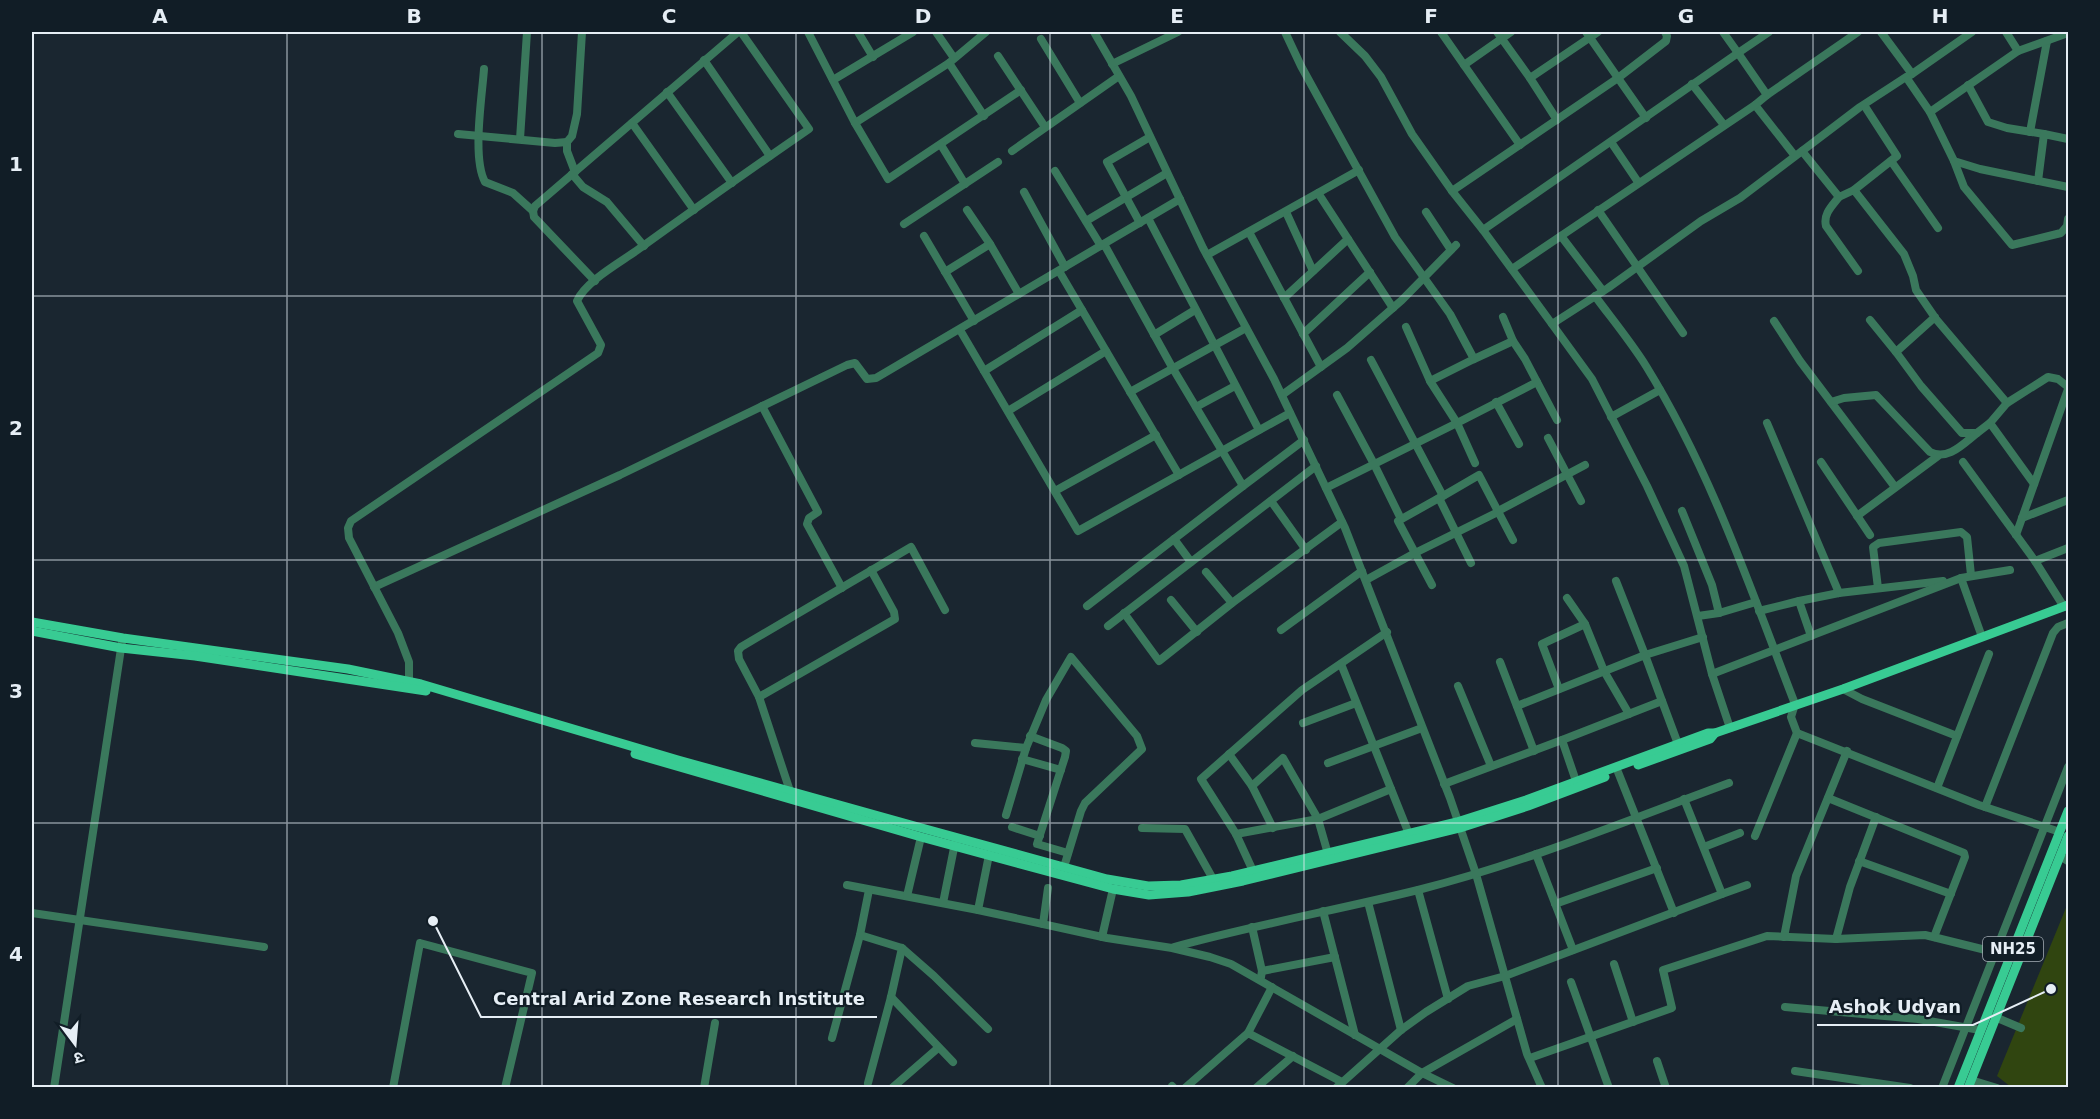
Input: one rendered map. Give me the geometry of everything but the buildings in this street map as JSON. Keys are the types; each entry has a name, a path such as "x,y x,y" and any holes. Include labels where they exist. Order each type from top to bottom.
{"main road":[{"path":"32,631 348,669 409,682 790,791 956,842 1107,879 1148,886 1172,886 1253,871 1409,834 1459,825 1708,733 1844,689 2066,606"},
{"path":"32,622 122,643 195,656 427,691 714,778 921,837 956,842 989,855 1113,889 1149,895 1188,892 1254,878 1528,806 1710,739 1723,730"},
{"name":"NH25","path":"1970,1084 1995,1017 2064,859 2064,834 2068,811"},
{"name":"NH25","path":"1958,1088 2010,956 2064,834"}],"street":[{"path":"520,139 527,32"},
{"path":"582,32 577,114 572,136 567,142 573,173 583,187 607,202 644,246"},
{"path":"409,682 409,662 398,633 349,538 348,528 351,521 598,353 601,348 600,342 578,301 580,295 595,281 809,129 740,32 704,60 535,206 534,217 595,281"},
{"path":"808,32 855,123 888,179 1021,90"},
{"path":"858,32 873,57"},
{"path":"833,80 912,32"},
{"path":"936,32 984,116"},
{"path":"855,123 952,61 986,32"},
{"path":"1094,32 1150,137 1207,255 1282,395 1342,522 1387,632 1459,825 1476,874 1517,1019 1542,1088"},
{"path":"1112,64 1178,32"},
{"path":"1285,32 1301,66 1395,237 1450,314 1474,359"},
{"path":"1340,32 1365,56 1381,77 1412,134 1592,379 1647,486 1684,566 1712,674 1723,730"},
{"path":"1441,32 1520,145"},
{"path":"1464,65 1499,35 1511,32"},
{"path":"1530,78 1588,34 1598,32"},
{"path":"1452,191 1618,78 1666,42 1665,32"},
{"path":"1724,32 1767,95"},
{"path":"1483,230 1769,32"},
{"path":"1841,32 1846,40"},
{"path":"1512,269 1755,105 1858,32"},
{"path":"1893,32 1884,34 1929,112 1954,161 1964,187 2013,244 2061,233 2067,226 2068,219"},
{"path":"1552,324 1701,221 1740,198 1864,105 1972,32"},
{"path":"2006,32 2019,51"},
{"path":"1929,112 2019,51 2068,33"},
{"path":"1588,34 1646,118"},
{"path":"1499,35 1557,120"},
{"path":"1041,39 1080,103"},
{"path":"2030,132 2047,41"},
{"path":"998,56 1046,128"},
{"path":"704,60 770,156"},
{"path":"484,69 479,136 480,171 485,182 513,193 533,211"},
{"path":"1011,151 1119,76"},
{"path":"1692,84 1724,125"},
{"path":"1968,85 1988,122 2007,128 2068,139"},
{"path":"667,93 732,183"},
{"path":"1755,105 1839,197"},
{"path":"1858,271 1826,226 1824,219 1827,211 1839,197 1854,190 1897,156 1864,105"},
{"path":"632,123 694,210"},
{"path":"458,134 567,142"},
{"path":"2038,181 2044,134"},
{"path":"1140,222 1107,162 1150,137"},
{"path":"1611,142 1638,183"},
{"path":"941,145 965,183"},
{"path":"1890,161 1938,228"},
{"path":"1954,161 1980,170 2068,187"},
{"path":"904,224 998,162"},
{"path":"1207,255 1359,170"},
{"path":"1055,171 1102,245 1243,486"},
{"path":"1086,220 1167,172"},
{"path":"1854,190 1904,254 1917,290 1935,317 2007,404"},
{"path":"1024,192 1082,310 1179,475"},
{"path":"1318,193 1393,308"},
{"path":"374,587 620,475 852,363 857,365 867,379 876,378 1180,199"},
{"path":"967,210 1019,294"},
{"path":"1598,210 1683,333"},
{"path":"1286,212 1313,271"},
{"path":"1282,395 1347,348 1393,308 1454,248 1426,212"},
{"path":"1148,218 1259,430"},
{"path":"1249,232 1321,367"},
{"path":"924,236 974,321"},
{"path":"1561,236 1602,291"},
{"path":"1284,298 1348,239"},
{"path":"945,272 990,244"},
{"path":"1303,334 1370,272"},
{"path":"1595,296 1645,365 1696,458 1756,602 1795,705 1791,717 1797,733 1755,836"},
{"path":"984,371 1082,310"},
{"path":"1154,334 1195,310"},
{"path":"1503,317 1513,340 1557,420"},
{"path":"1896,352 1935,317"},
{"path":"1869,320 1962,433 1977,433"},
{"path":"1774,321 1895,487"},
{"path":"1406,327 1430,381 1457,423 1475,463"},
{"path":"1130,392 1246,328"},
{"path":"960,330 1078,531 1290,413"},
{"path":"1430,381 1513,340"},
{"path":"1008,411 1106,351"},
{"path":"1371,360 1416,443 1471,562"},
{"path":"1857,516 1938,456 1950,453 1977,433 1990,423 2007,404 2048,377 2058,379 2068,388 2016,535"},
{"path":"1326,488 1538,382"},
{"path":"1196,407 1235,386"},
{"path":"1611,417 1660,390"},
{"path":"1337,395 1401,519"},
{"path":"1831,402 1844,398 1876,395 1930,452 1938,456"},
{"path":"1496,402 1519,444"},
{"path":"762,406 818,512 809,518 807,524 842,588"},
{"path":"1767,423 1839,593"},
{"path":"1990,423 2034,484"},
{"path":"1055,491 1156,435"},
{"path":"1548,438 1581,501"},
{"path":"1087,606 1304,440"},
{"path":"1821,462 1870,535"},
{"path":"1963,462 2066,606"},
{"path":"1366,580 1585,465"},
{"path":"1108,626 1316,466"},
{"path":"1432,585 1398,521 1479,475 1513,540"},
{"path":"2022,518 2068,500"},
{"path":"1270,501 1306,550"},
{"path":"1682,511 1712,585 1719,613"},
{"path":"1124,614 1159,661 1232,603 1342,522"},
{"path":"1878,588 1873,547 1879,543 1961,532 1967,537 1971,575"},
{"path":"1174,539 1191,562"},
{"path":"790,791 759,697 739,659 738,651 741,647 910,547 945,610"},
{"path":"2035,561 2068,548"},
{"path":"759,697 895,618 871,570"},
{"path":"1712,674 1950,581 1971,575 2010,570"},
{"path":"1281,630 1362,571"},
{"path":"1206,572 1232,603"},
{"path":"1961,578 1982,637"},
{"path":"1616,581 1678,744"},
{"path":"1759,611 1839,593 1932,581 1950,581"},
{"path":"1567,598 1585,624 1604,671 1629,714"},
{"path":"1171,600 1197,632"},
{"path":"1799,601 1811,636"},
{"path":"1698,616 1719,613 1756,602"},
{"path":"1985,807 2053,633 2058,627 2068,623"},
{"path":"1559,689 1542,644 1585,624"},
{"path":"1253,871 1236,834 1201,779 1302,690 1387,632"},
{"path":"1517,706 1645,655 1703,637"},
{"path":"54,1088 96,821 100,774 122,643"},
{"path":"1937,788 1989,654"},
{"path":"1006,815 1030,736 1046,700 1071,657 1137,736 1142,749 1085,803 1064,867"},
{"path":"1500,662 1534,750"},
{"path":"1341,664 1409,834"},
{"path":"1458,686 1491,766"},
{"path":"1844,689 1862,699 1957,736"},
{"path":"1444,784 1662,701"},
{"path":"1303,723 1356,703"},
{"path":"1328,763 1422,728"},
{"path":"1797,733 1985,807 2064,834"},
{"path":"1030,736 1064,749 1066,754 1037,844 1068,853"},
{"path":"1562,740 1576,781"},
{"path":"975,742 1026,747"},
{"path":"1784,938 1796,876 1847,751"},
{"path":"1229,754 1252,786 1273,828"},
{"path":"1252,786 1283,758 1318,819 1328,854"},
{"path":"1022,759 1061,770"},
{"path":"1942,1088 2068,767"},
{"path":"1618,772 1674,913"},
{"path":"1172,948 1252,927 1418,890 1476,874 1729,783"},
{"path":"1236,834 1318,819 1391,789"},
{"path":"1827,798 1962,850 1965,857 1934,937"},
{"path":"1684,799 1722,894"},
{"path":"1836,939 1850,887 1876,817"},
{"path":"1012,826 1040,836"},
{"path":"1142,828 1185,829 1214,879"},
{"path":"1704,847 1740,832"},
{"path":"907,896 921,837"},
{"path":"943,903 956,842"},
{"path":"1536,854 1573,950"},
{"path":"978,910 989,855"},
{"path":"1859,861 1950,894"},
{"path":"1555,904 1657,868"},
{"path":"847,885 1102,937 1172,948 1231,964 1422,1073 1453,1088"},
{"path":"1248,1033 1293,1056 1339,1085 1401,1030 1468,986 1505,976 1747,885"},
{"path":"1043,924 1048,888"},
{"path":"1102,937 1113,889"},
{"path":"832,1038 860,935 869,890"},
{"path":"1418,890 1448,999"},
{"path":"1368,902 1401,1030"},
{"path":"1323,911 1355,1035"},
{"path":"32,913 264,947"},
{"path":"1252,927 1262,971 1261,981"},
{"path":"860,935 902,948 988,1029"},
{"path":"1530,1058 1672,1008 1662,969 1767,936 1836,939 1925,935 2010,956"},
{"path":"393,1088 420,943 532,973 505,1088"},
{"path":"868,1083 902,948"},
{"path":"1262,971 1335,957"},
{"path":"1614,964 1634,1022"},
{"path":"1571,982 1609,1088"},
{"path":"1185,1088 1248,1033 1272,987"},
{"path":"891,997 953,1062"},
{"path":"1785,1007 1918,1019 1980,1030"},
{"path":"1995,1017 2021,1028"},
{"path":"1407,1088 1422,1073 1517,1019"},
{"path":"704,1088 716,1023"},
{"path":"892,1088 938,1048"},
{"path":"1256,1088 1293,1056"},
{"path":"1657,1060 1666,1088"},
{"path":"1795,1071 1910,1088"},
{"path":"1970,1084 1996,1088"}],"green space":[{"path":"2068,903 2068,1087 2011,1087 1997,1076"}],"place":[{"name":"Central Arid Zone Research Institute","path":"433,921"},
{"name":"Ashok Udyan","path":"2051,989"}]}
